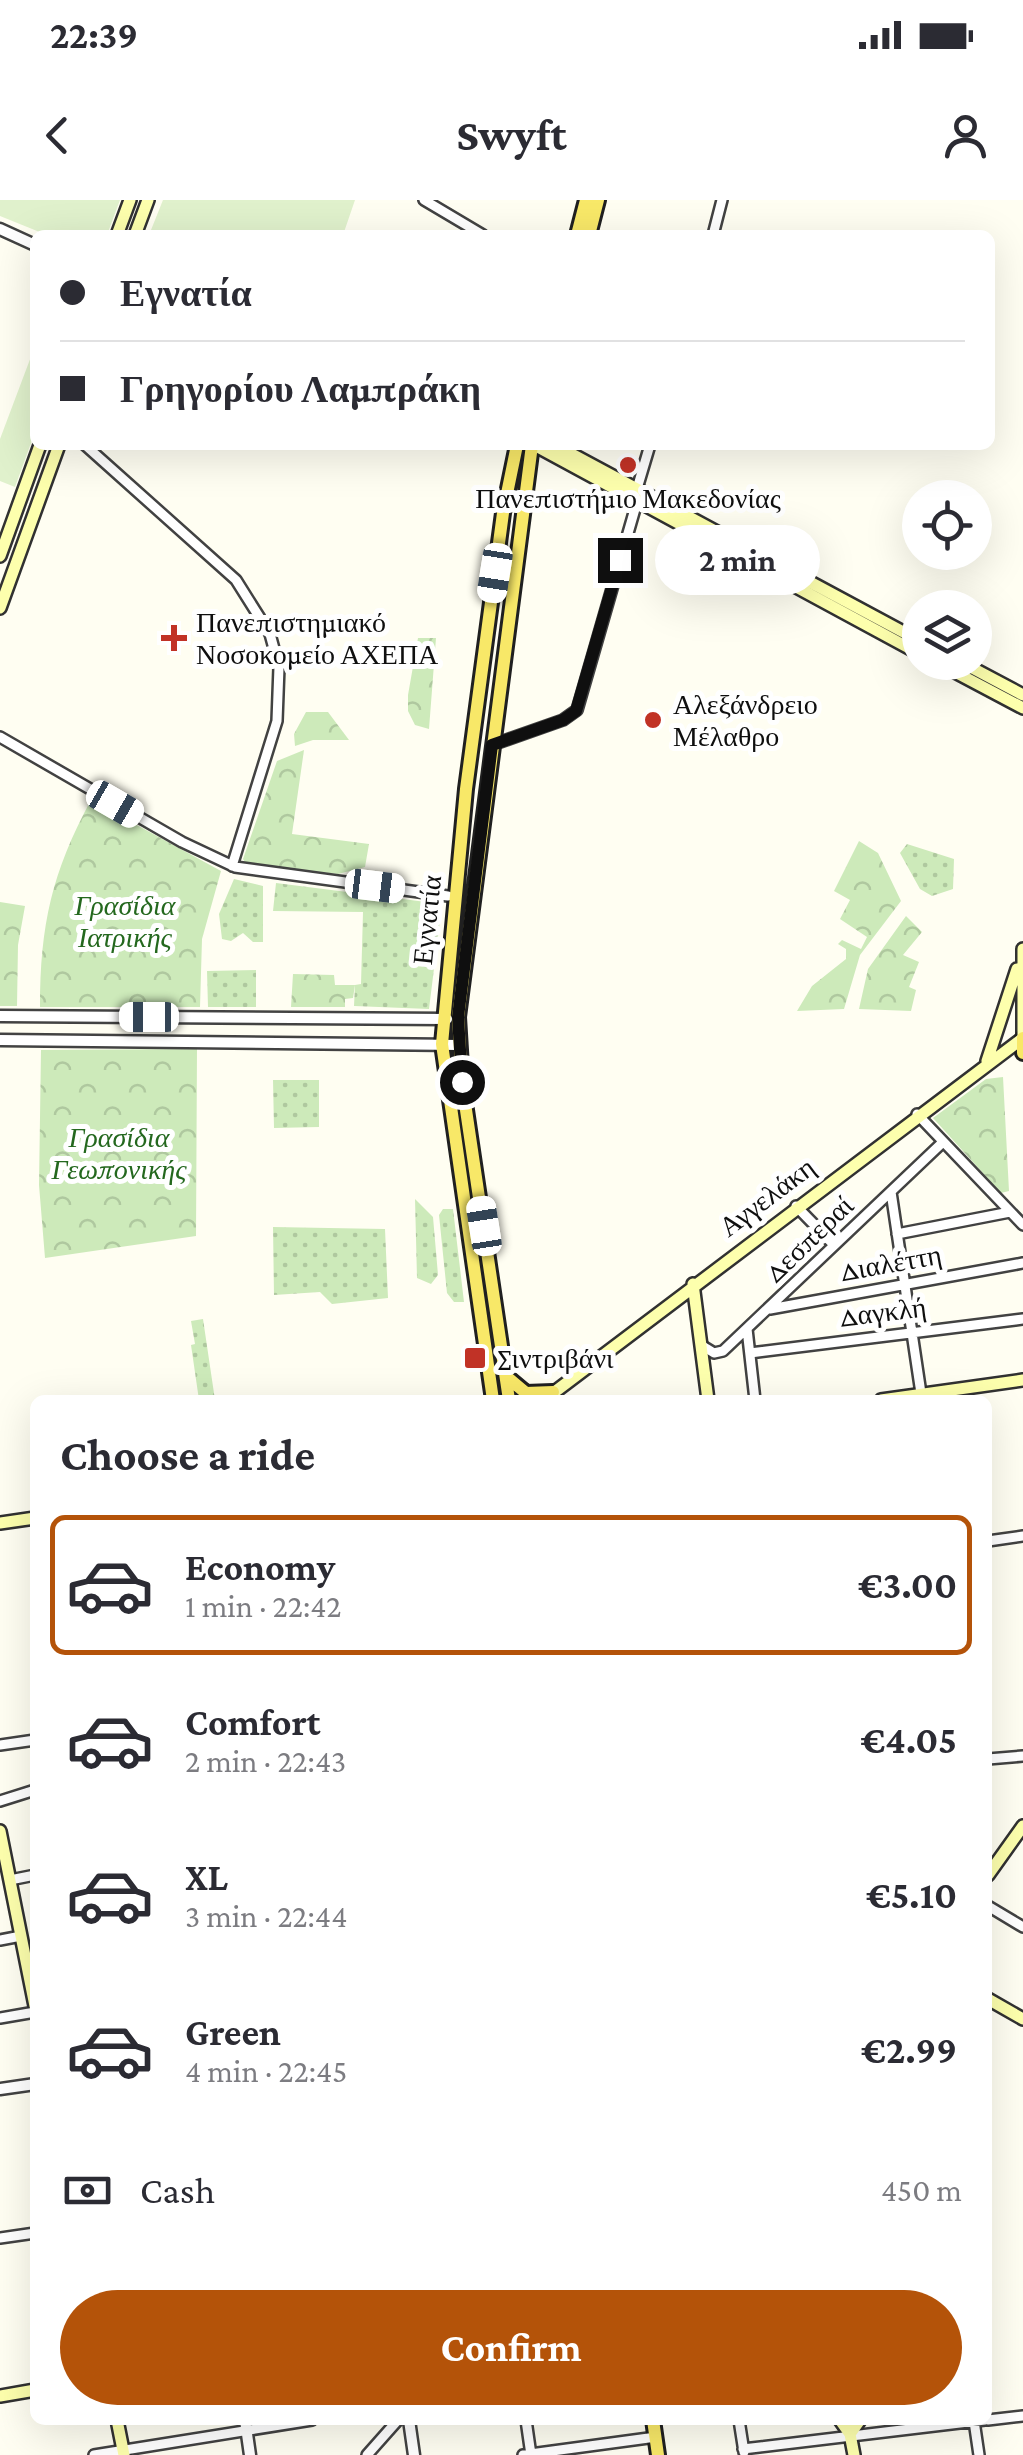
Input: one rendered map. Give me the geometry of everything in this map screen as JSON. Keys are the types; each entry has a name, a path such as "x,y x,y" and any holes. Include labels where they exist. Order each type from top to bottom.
{"main road":[{"path":"119,230 130,200"},
{"path":"137,230 148,200"},
{"path":"578,230 586,200"},
{"path":"590,230 598,200"},
{"path":"0,556 38,450"},
{"path":"0,608 4,585 57,450"},
{"name":"Εγνατία","path":"492,1395 442,1044 451,896 489,608 516,450"},
{"name":"Εγνατία","path":"508,1395 458,1017 532,450"},
{"path":"543,450 775,571 902,644"},
{"path":"563,450 636,497"},
{"path":"775,571 902,632"},
{"path":"992,678 1023,695"},
{"path":"969,680 1023,708"},
{"path":"1023,947 1023,1054"},
{"path":"988,1060 1023,947"},
{"name":"Αγγελάκη","path":"553,1394 988,1060 1023,1038"},
{"path":"693,1284 707,1395"},
{"path":"506,1374 526,1393 553,1394"},
{"path":"934,1395 1023,1380"},
{"path":"0,1523 30,1519"},
{"path":"992,1869 1023,1826"},
{"path":"0,1832 21,1936 30,1959"},
{"path":"992,2001 1023,2019"},
{"path":"0,2396 30,2391"},
{"path":"118,2425 123,2452"},
{"path":"654,2425 658,2455"},
{"path":"844,2425 850,2434 854,2455"},
{"path":"850,2434 856,2425"}],"street":[{"path":"424,200 438,213 473,230"},
{"path":"714,230 722,200"},
{"path":"0,229 30,243"},
{"path":"91,450 236,580 270,634 280,678 278,721 232,866"},
{"path":"492,745 563,720 577,708 649,450"},
{"path":"0,737 182,842 232,866 451,896"},
{"path":"0,1016 443,1020 458,1017"},
{"path":"0,1040 459,1045"},
{"path":"917,1114 1023,1225"},
{"name":"Δεσπεραί","path":"701,1345 720,1352 943,1142"},
{"path":"890,1192 922,1395"},
{"path":"796,1206 834,1246"},
{"path":"897,1234 1010,1212"},
{"name":"Διαλέττη","path":"767,1309 1023,1263"},
{"name":"Δαγκλή","path":"750,1353 1023,1319"},
{"path":"747,1329 754,1395"},
{"path":"992,1540 1023,1536"},
{"path":"0,1744 30,1741"},
{"path":"992,1759 1023,1756"},
{"path":"0,1800 30,1791"},
{"path":"10,1880 30,1876"},
{"path":"992,1908 1023,1927"},
{"path":"0,1940 21,1936"},
{"path":"0,2018 30,2011"},
{"path":"0,2089 30,2085"},
{"path":"0,2238 30,2234"},
{"path":"992,2419 1023,2416"},
{"path":"94,2455 246,2425 250,2455"},
{"path":"367,2455 394,2425"},
{"path":"410,2425 414,2455"},
{"path":"527,2425 531,2454"},
{"path":"739,2425 744,2452 850,2434 936,2425"},
{"path":"974,2425 978,2455"},
{"path":"523,2455 656,2437"}],"green space":[{"path":"0,200 120,200 109,230 35,230 0,216"},
{"path":"163,200 355,200 345,230 151,230"},
{"path":"30,359 30,446 15,487 0,481 0,439"},
{"path":"418,638 436,638 429,729 415,725 408,711"},
{"path":"306,712 328,712 349,740 313,740 295,746 294,734"},
{"path":"304,750 292,834 369,844 365,867 338,874 246,864 243,859 277,761"},
{"name":"Γρασίδια Ιατρικής","path":"91,800 221,871 202,939 200,1007 40,1007 42,950 51,900 67,851"},
{"path":"859,841 878,853 901,901 860,955 844,1009 797,1011 812,986 846,959 846,949 838,944 842,940 861,949 867,937 840,919 850,900 834,891"},
{"path":"907,844 954,859 953,889 932,896 920,889 900,853"},
{"path":"234,879 263,886 263,942 253,942 243,933 231,941 222,939 219,914"},
{"path":"276,883 442,904 429,1009 354,1006 355,985 361,984 363,912 273,911"},
{"path":"0,902 25,906 18,945 17,1006 0,1006"},
{"path":"906,916 922,932 903,955 919,962 909,987 916,990 911,1011 859,1009 868,969"},
{"path":"256,970 256,1007 208,1007 207,971"},
{"path":"293,974 334,975 335,985 355,985 353,998 345,999 345,1007 291,1007"},
{"name":"Γρασίδια Γεωπονικής","path":"197,1049 196,1236 45,1258 39,1185 41,1050"},
{"path":"1003,1077 1009,1191 1001,1193 933,1118 986,1079"},
{"path":"273,1080 319,1080 319,1127 274,1128"},
{"path":"415,1199 433,1217 438,1275 431,1284 417,1278"},
{"path":"443,1209 453,1209 464,1302 454,1302 447,1293 439,1215"},
{"path":"273,1227 385,1229 388,1298 332,1304 320,1292 274,1295"},
{"path":"203,1319 214,1395 198,1395 191,1321"}],"place":[{"name":"Πανεπιστήμιο Μακεδονίας","path":"628,465"},
{"name":"Πανεπιστημιακό Νοσοκομείο ΑΧΕΠΑ","path":"174,638"},
{"name":"Αλεξάνδρειο Μέλαθρο","path":"653,720"},
{"name":"Σιντριβάνι","path":"475,1358"}],"route":[{"path":"462,1082 458,1017 492,745 563,720 576,711 620,560"}]}
